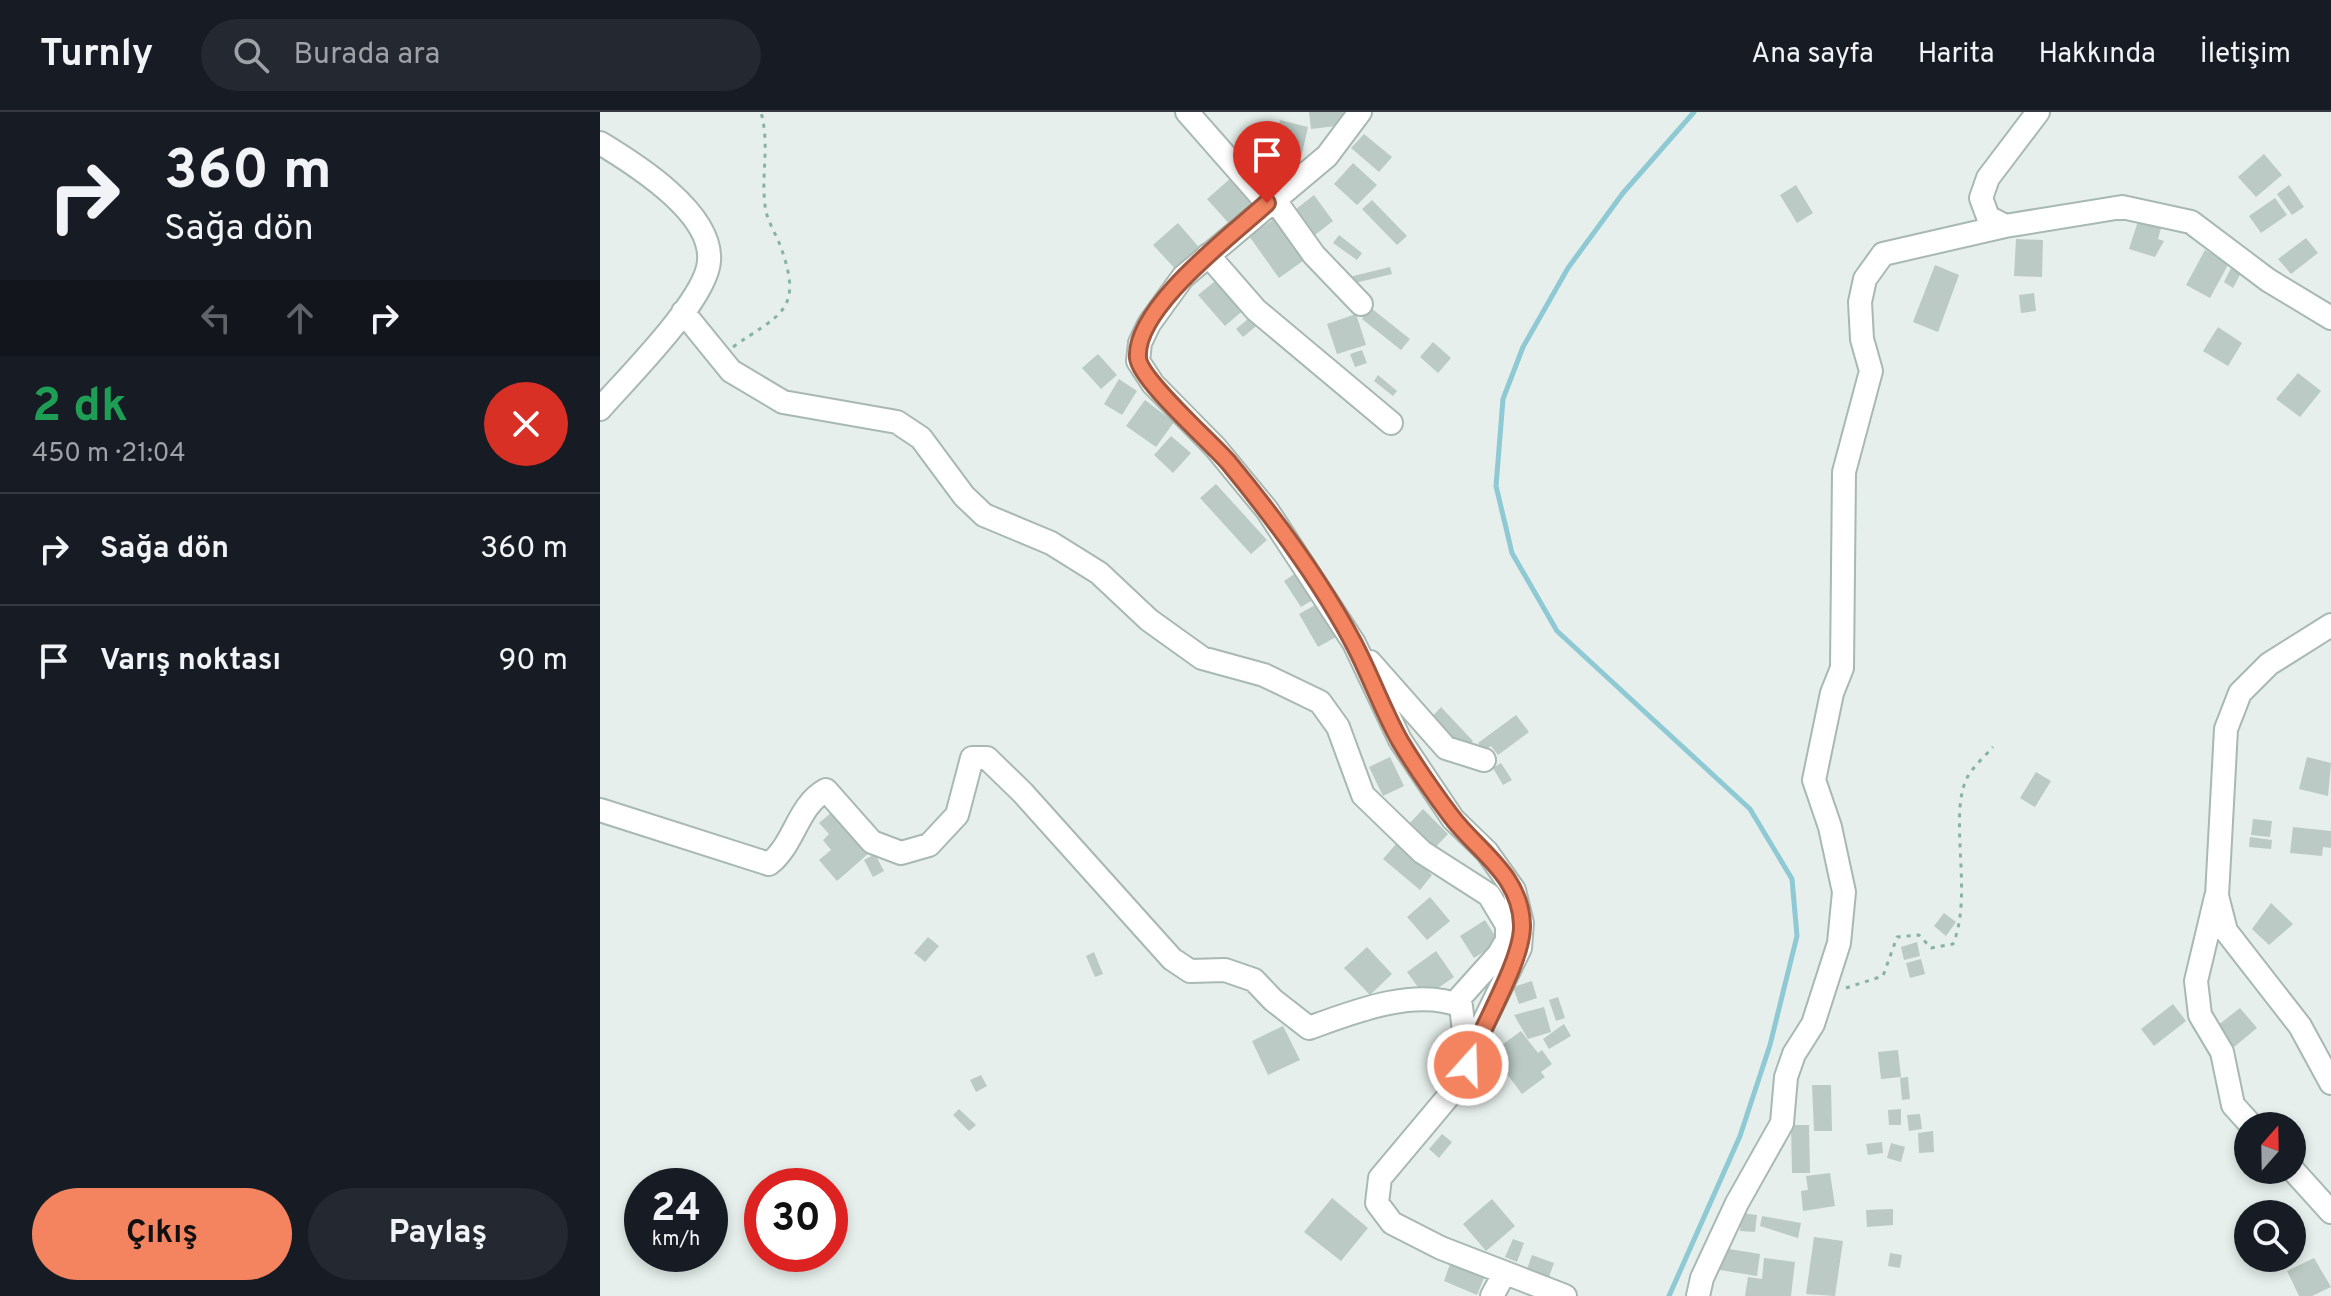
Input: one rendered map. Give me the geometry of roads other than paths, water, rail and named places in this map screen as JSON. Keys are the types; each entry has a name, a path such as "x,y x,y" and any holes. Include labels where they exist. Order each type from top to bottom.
{"street":[{"path":"1187,112 1361,304"},
{"path":"1360,112 1327,156 1183,277 1149,324 1140,343 1138,361 1153,384 1215,447 1267,510 1354,643 1400,740 1453,819 1487,852 1514,890 1522,923 1520,948 1463,1079 1380,1178 1377,1203 1392,1223 1504,1274 1565,1296"},
{"path":"2005,226 1988,217 1981,198 1988,178 2038,112"},
{"path":"600,143 638,165 688,210 710,258 705,281 683,312 600,409"},
{"path":"1698,1296 1702,1278 1730,1217 1782,1123 1786,1077 1826,990 1839,943 1844,892 1830,827 1814,780 1832,693 1842,668 1844,472 1871,371 1862,339 1865,279 1883,254 2005,226 2122,207 2191,222 2268,280 2331,318"},
{"path":"1208,255 1256,310 1391,423"},
{"path":"683,312 731,371 783,402 897,422 921,438 964,496 984,515 1051,543 1099,573 1149,620 1202,658 1264,675 1320,702 1338,727 1363,795 1422,852 1489,895 1507,925 1507,940 1499,954 1455,1003"},
{"path":"2239,1112 2233,1105 2222,1052 2200,1015 2196,981 2217,896 2226,729 2240,693 2269,664 2331,625"},
{"path":"1354,643 1446,748 1484,760"},
{"path":"600,810 769,864 783,853 810,799 826,790 872,842 901,853 929,845 957,815 972,758 987,758 1023,793 1172,959 1190,971 1225,970 1254,980 1273,1000 1309,1028 1376,1004 1447,1000 1461,1006 1468,1065"},
{"path":"2217,896 2226,931 2300,1026 2331,1083"},
{"path":"2306,1184 2331,1212"},
{"path":"1492,1296 1504,1274"}],"waterway":[{"path":"1669,1296 1740,1136 1770,1045 1797,936 1792,879 1750,809 1557,631 1512,553 1496,486 1503,399 1523,347 1568,268 1623,193 1694,112"}]}
